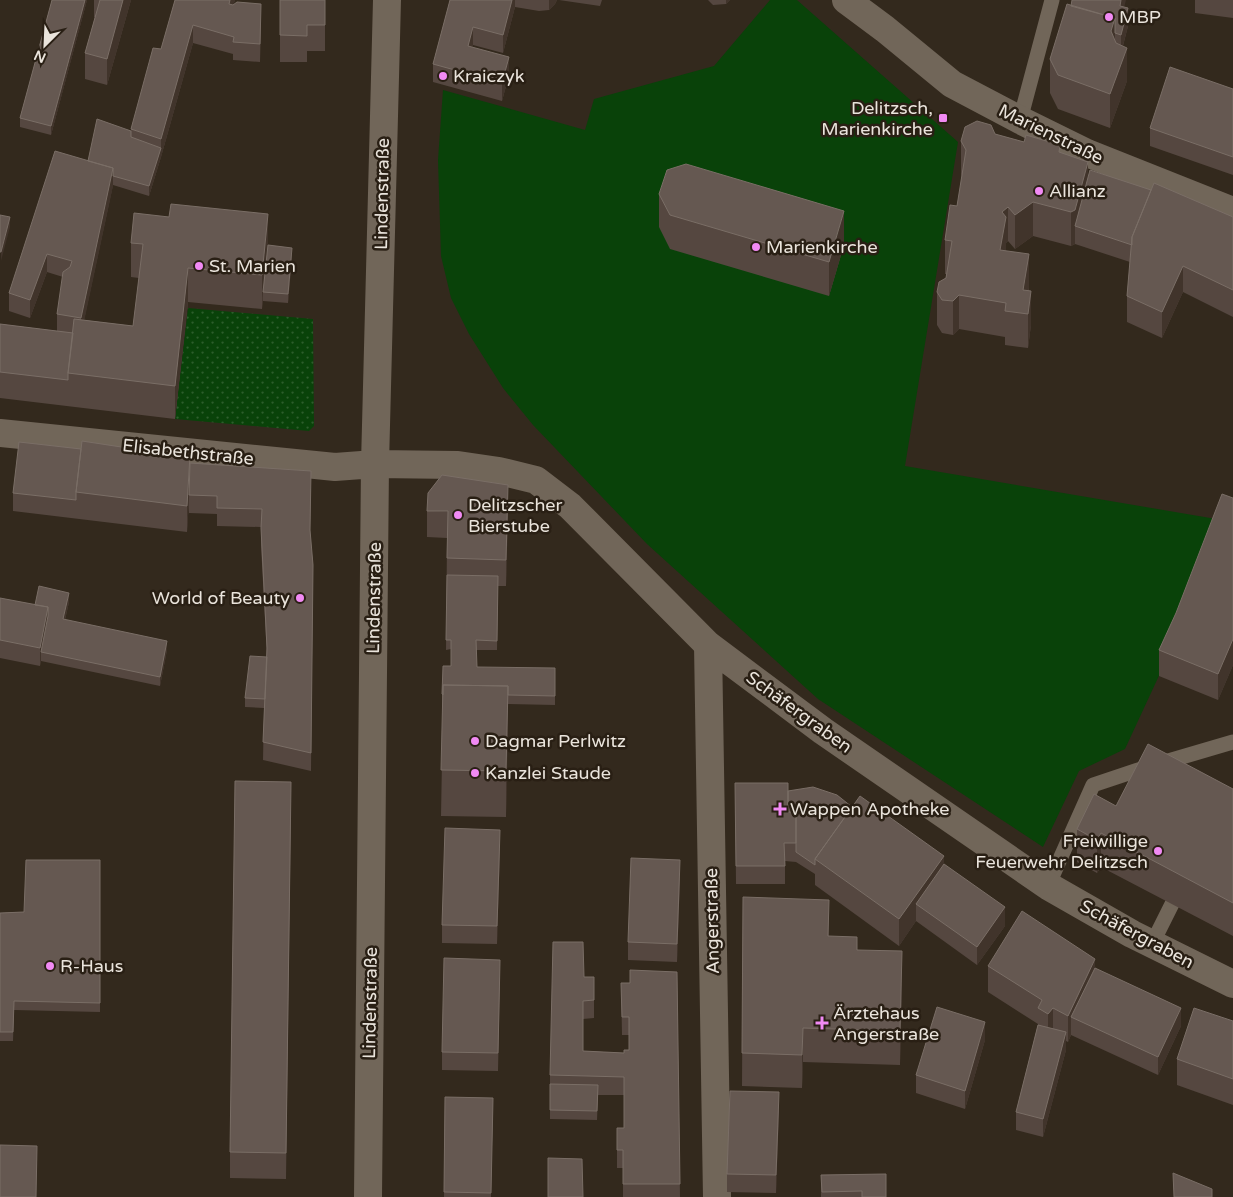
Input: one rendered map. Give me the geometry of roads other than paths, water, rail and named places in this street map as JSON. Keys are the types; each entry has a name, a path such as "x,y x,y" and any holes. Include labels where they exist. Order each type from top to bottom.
{"street":[{"name":"Lindenstraße","path":"368,1197 375,464 387,0"},
{"name":"Marienstraße","path":"846,0 952,84 1087,153 1233,211"},
{"path":"867,0 885,29"},
{"name":"Elisabethstraße","path":"0,433 336,468 375,464"},
{"name":"Schäfergraben","path":"375,464 458,465 499,471 536,480 570,506 708,646 823,731 1048,886 1132,934 1233,984"},
{"name":"Angerstraße","path":"708,646 716,1197"}],"lane":[{"path":"1020,120 1052,0"},
{"path":"1048,886 1093,785 1233,742"},
{"path":"1152,944 1172,904"}],"place":[{"name":"MBP","path":"1109,17"},
{"name":"Kraiczyk","path":"443,76"},
{"name":"Delitzsch, Marienkirche","path":"943,118"},
{"name":"Allianz","path":"1039,191"},
{"name":"Marienkirche","path":"756,247"},
{"name":"St. Marien","path":"199,266"},
{"name":"Delitzscher Bierstube","path":"458,515"},
{"name":"World of Beauty","path":"300,598"},
{"name":"Dagmar Perlwitz","path":"475,741"},
{"name":"Kanzlei Staude","path":"475,773"},
{"name":"Wappen Apotheke","path":"780,809"},
{"name":"Freiwillige Feuerwehr Delitzsch","path":"1158,851"},
{"name":"R-Haus","path":"50,966"},
{"name":"Ärztehaus Angerstraße","path":"822,1023"}]}
